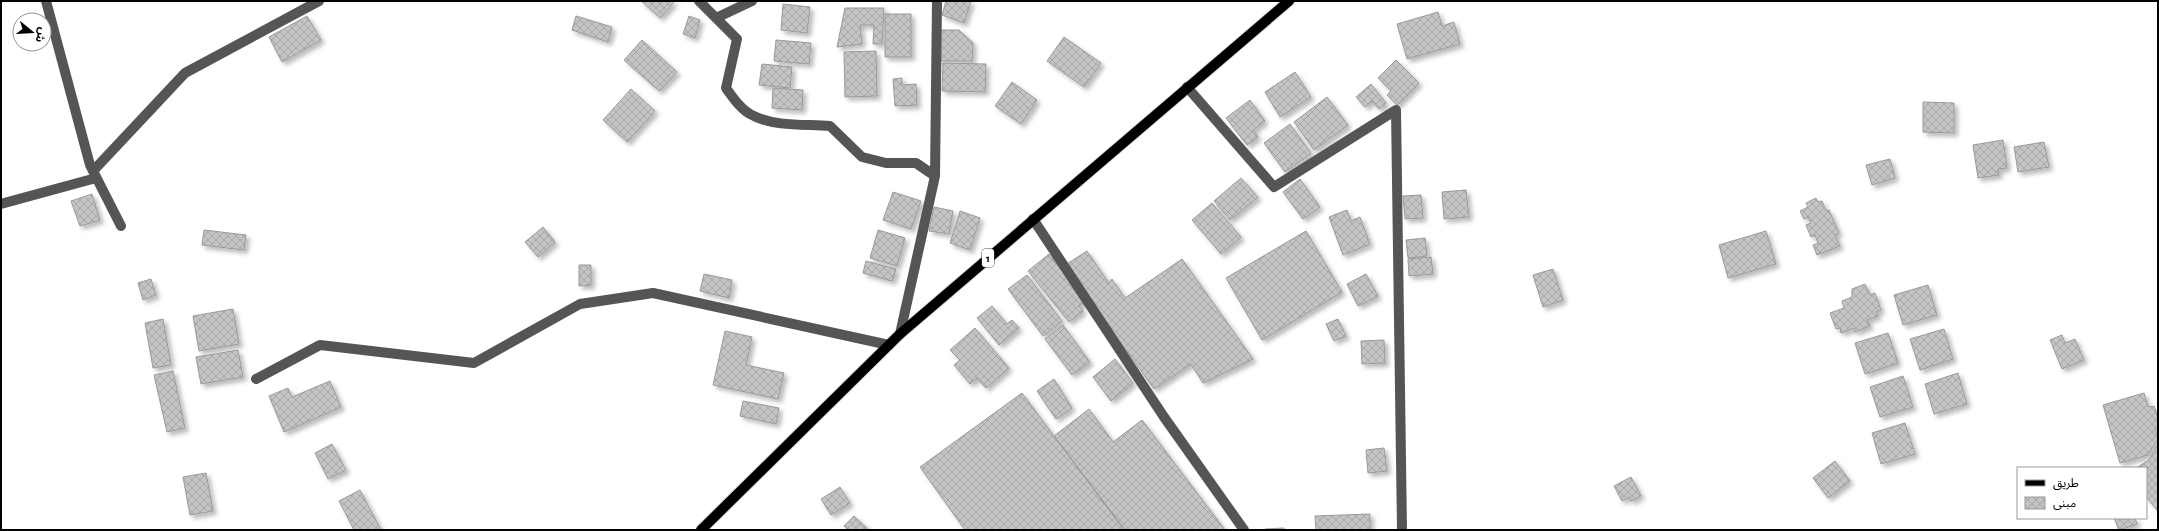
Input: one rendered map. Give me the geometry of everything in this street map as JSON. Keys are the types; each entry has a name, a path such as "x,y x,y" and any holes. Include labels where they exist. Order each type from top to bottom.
{"main road":[{"name":"1","path":"701,530 900,334 1289,1"}],"street":[{"path":"46,1 95,174 121,226"},
{"path":"1,204 95,174 185,73 319,1"},
{"path":"699,1 737,39 726,88 736,102 754,116 776,122 830,126 862,157 886,163 916,164 935,176"},
{"path":"716,18 752,1"},
{"path":"900,334 935,176 937,1"},
{"path":"1187,87 1274,187 1396,110 1402,530"},
{"path":"1033,219 1164,417 1244,530"},
{"path":"256,379 320,345 474,363 580,304 653,293 889,345"}],"building":[{"path":"641,1 675,1 660,18"},
{"path":"946,1 971,1 964,23 942,15"},
{"path":"783,4 810,7 807,33 781,30"},
{"path":"845,8 884,8 882,44 873,44 874,25 860,25 862,44 837,47"},
{"path":"1438,12 1442,26 1454,22 1460,44 1407,59 1397,24"},
{"path":"885,14 911,14 911,57 885,57"},
{"path":"307,16 321,40 282,62 269,37"},
{"path":"576,16 612,27 608,42 572,30"},
{"path":"689,16 700,20 695,38 683,34"},
{"path":"939,30 959,30 973,43 972,61 939,61"},
{"path":"1064,37 1101,63 1084,87 1047,61"},
{"path":"642,40 677,72 659,91 624,60"},
{"path":"776,40 811,43 809,64 774,61"},
{"path":"876,51 877,96 845,97 844,52"},
{"path":"1396,60 1419,83 1397,105 1387,95 1391,91 1378,78"},
{"path":"943,63 986,64 985,92 942,91"},
{"path":"762,64 792,67 790,88 759,85"},
{"path":"1295,72 1311,97 1280,117 1265,92"},
{"path":"902,78 902,85 916,84 917,105 895,106 893,79"},
{"path":"1012,82 1037,100 1021,124 995,106"},
{"path":"1371,84 1386,103 1379,109 1372,101 1365,107 1356,97"},
{"path":"773,88 803,90 802,110 772,108"},
{"path":"631,89 655,111 627,142 603,120"},
{"path":"1327,97 1348,125 1314,150 1294,122"},
{"path":"1250,100 1265,121 1253,130 1258,137 1247,145 1226,118"},
{"path":"1923,102 1954,103 1954,133 1923,132"},
{"path":"1290,124 1311,153 1285,172 1264,143"},
{"path":"2003,140 2007,168 1998,169 1999,175 1978,178 1973,145"},
{"path":"2044,142 2049,167 2018,172 2014,147"},
{"path":"1890,159 1895,178 1872,185 1866,165"},
{"path":"1241,178 1258,197 1230,220 1214,201"},
{"path":"1300,179 1320,207 1303,219 1283,192"},
{"path":"1466,190 1469,217 1444,219 1442,192"},
{"path":"893,192 921,201 911,229 883,220"},
{"path":"92,194 100,220 80,226 71,201"},
{"path":"1421,195 1423,218 1405,219 1403,196"},
{"path":"1816,198 1818,202 1822,201 1826,211 1829,210 1839,233 1835,235 1840,246 1817,255 1813,245 1818,243 1815,235 1811,237 1806,225 1811,223 1808,217 1804,219 1800,211 1808,207 1806,203"},
{"path":"1212,203 1241,237 1221,254 1192,220"},
{"path":"934,207 953,211 949,234 929,231"},
{"path":"1347,210 1351,221 1360,217 1370,244 1343,255 1329,217"},
{"path":"960,211 980,218 970,250 950,243"},
{"path":"543,227 555,242 538,257 525,242"},
{"path":"204,230 246,235 244,250 202,245"},
{"path":"878,230 905,238 897,266 870,258"},
{"path":"1306,231 1342,292 1262,340 1226,278"},
{"path":"1766,231 1776,264 1728,278 1719,245"},
{"path":"1425,238 1427,256 1408,258 1406,240"},
{"path":"1087,251 1109,283 1112,279 1125,298 1182,259 1253,359 1203,383 1191,364 1154,389 1065,265"},
{"path":"1049,254 1086,300 1079,306 1083,311 1069,322 1028,271"},
{"path":"1431,257 1433,274 1409,276 1408,259"},
{"path":"866,261 896,269 892,281 863,273"},
{"path":"579,265 591,265 591,285 579,286"},
{"path":"1553,269 1563,300 1543,307 1533,275"},
{"path":"704,274 732,280 729,298 700,291"},
{"path":"1366,274 1378,296 1358,306 1347,284"},
{"path":"1027,275 1062,321 1043,336 1008,289"},
{"path":"151,279 156,295 143,300 138,283"},
{"path":"1865,284 1870,295 1875,293 1881,310 1876,312 1878,316 1867,320 1870,326 1855,332 1854,328 1841,333 1840,328 1836,329 1830,313 1844,308 1842,301 1852,297 1852,289"},
{"path":"1928,285 1937,315 1903,325 1894,295"},
{"path":"992,306 1007,324 1012,320 1019,328 999,345 977,318"},
{"path":"233,309 239,344 199,351 193,316"},
{"path":"163,319 171,365 153,368 145,323"},
{"path":"1338,319 1346,336 1334,341 1326,324"},
{"path":"1063,325 1090,362 1072,375 1045,339"},
{"path":"975,328 1009,368 986,388 977,378 970,384 954,365 960,360 950,350"},
{"path":"1944,329 1953,359 1920,370 1910,339"},
{"path":"725,331 752,337 746,365 784,373 778,399 713,385"},
{"path":"1888,333 1898,363 1865,374 1855,343"},
{"path":"2062,335 2065,343 2075,339 2084,360 2062,369 2050,340"},
{"path":"1384,340 1385,363 1362,364 1361,341"},
{"path":"238,350 243,377 201,384 196,357"},
{"path":"1115,359 1133,383 1111,401 1093,377"},
{"path":"173,371 185,428 167,432 154,375"},
{"path":"1958,373 1967,404 1934,414 1925,384"},
{"path":"1903,376 1913,407 1880,417 1870,387"},
{"path":"1054,379 1072,408 1056,419 1037,391"},
{"path":"330,381 341,407 284,432 269,396 288,388 292,397"},
{"path":"1022,393 1124,530 965,530 920,467"},
{"path":"2144,393 2148,407 2154,406 2158,418 2158,427 2155,428 2158,439 2148,455 2120,463 2103,405"},
{"path":"743,401 779,408 776,424 740,416"},
{"path":"1089,409 1113,442 1142,420 1225,530 1125,530 1054,436"},
{"path":"1905,423 1915,454 1881,464 1872,433"},
{"path":"332,444 346,470 328,479 315,453"},
{"path":"2158,444 2158,511 2147,498 2147,467 2138,467 2149,460"},
{"path":"1384,448 1387,471 1368,473 1366,450"},
{"path":"1835,461 1850,481 1828,498 1813,478"},
{"path":"206,473 213,511 190,515 183,477"},
{"path":"1631,477 1641,496 1631,501 1629,497 1622,501 1614,486"},
{"path":"840,487 850,503 831,515 821,499"},
{"path":"360,490 381,530 354,530 339,501"},
{"path":"1370,514 1370,530 1316,530 1315,516"},
{"path":"854,516 869,530 848,530 844,526"},
{"path":"2114,519 2135,519 2137,524 2119,530"},
{"path":"1284,528 1284,530 1265,530 1265,529"}]}
